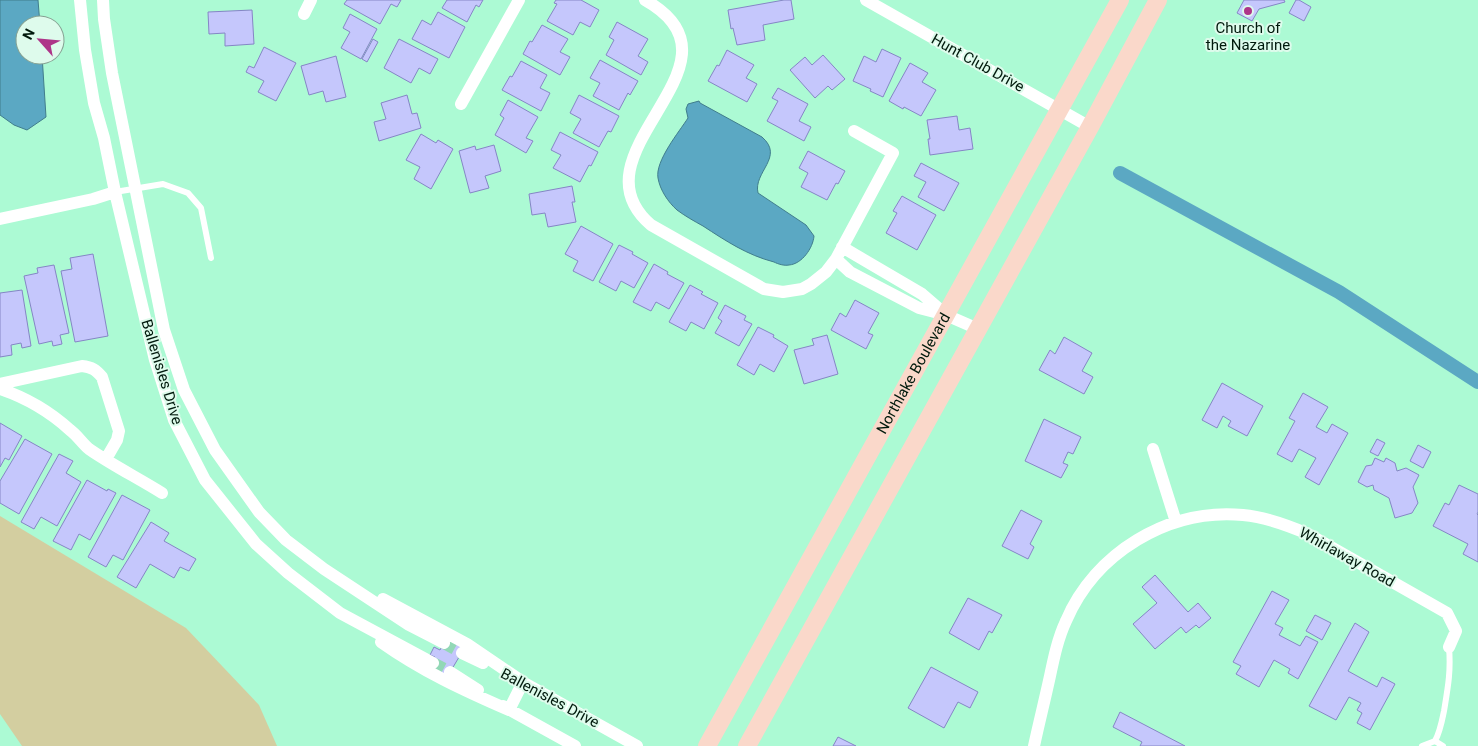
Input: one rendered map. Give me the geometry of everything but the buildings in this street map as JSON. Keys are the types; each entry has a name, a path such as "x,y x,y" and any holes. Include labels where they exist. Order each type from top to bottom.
{"main road":[{"name":"Northlake Boulevard","path":"707,746 1120,0"},
{"path":"747,746 1090,127 1158,0"}],"street":[{"name":"Ballenisles Drive","path":"80,0 85,50 94,103 104,138 155,360 174,420 205,480 256,544 288,572 340,613 433,663"},
{"name":"Ballenisles Drive","path":"103,0 112,73 164,330 184,390 215,450 259,512 286,540 324,569 409,625 444,643"},
{"path":"304,14 312,0"},
{"path":"461,104 519,0"},
{"path":"645,0 661,10 674,25 680,38 682,57 677,76 631,162 629,171 629,190 636,208 651,225 755,285 774,291 793,291 811,284 826,272 836,259 893,152 854,131"},
{"name":"Hunt Club Drive","path":"866,0 1090,127"},
{"path":"0,219 93,199 115,192"},
{"path":"842,247 922,294 946,315"},
{"path":"836,259 850,272 919,308 946,315 978,329"},
{"path":"0,384 82,366 90,367 97,371 102,377 119,431 117,440 106,459"},
{"path":"0,389 18,395 56,417 88,448 162,493"},
{"path":"1153,449 1176,522"},
{"name":"Whirlaway Road","path":"1034,746 1058,642 1076,600 1089,581 1122,549 1146,534 1176,522 1196,517 1219,514 1265,518 1308,534 1446,613 1456,631 1449,647"},
{"path":"340,613 401,656 452,686 509,710 523,682 467,644 386,601 348,585"},
{"path":"399,645 409,625"},
{"name":"Ballenisles Drive","path":"462,653 523,682 637,746"},
{"name":"Ballenisles Drive","path":"450,672 509,710 575,746"}],"lane":[{"path":"115,192 163,184 188,193 201,208 210,258"},
{"path":"1435,742 1439,733 1450,680 1449,647"},
{"path":"1422,746 1435,742 1443,746"}],"shaded area":[{"path":"0,516 186,628 259,705 277,746 22,746 0,714"}],"water":[{"path":"0,0 38,0 39,15 15,15 15,65 43,65 46,117 27,130 14,125 0,115"},
{"path":"699,101 762,137 768,144 770,158 760,178 758,193 806,225 814,236 806,255 798,262 783,265 746,251 680,212 665,196 658,178 660,163 668,147 688,118 686,109 688,104"}],"waterway":[{"path":"1120,173 1339,292 1478,382"}],"tunnel":[{"path":"444,643 462,653"},
{"path":"433,663 450,672"}],"place":[{"name":"Church of the Nazarine","path":"1248,11"}]}
